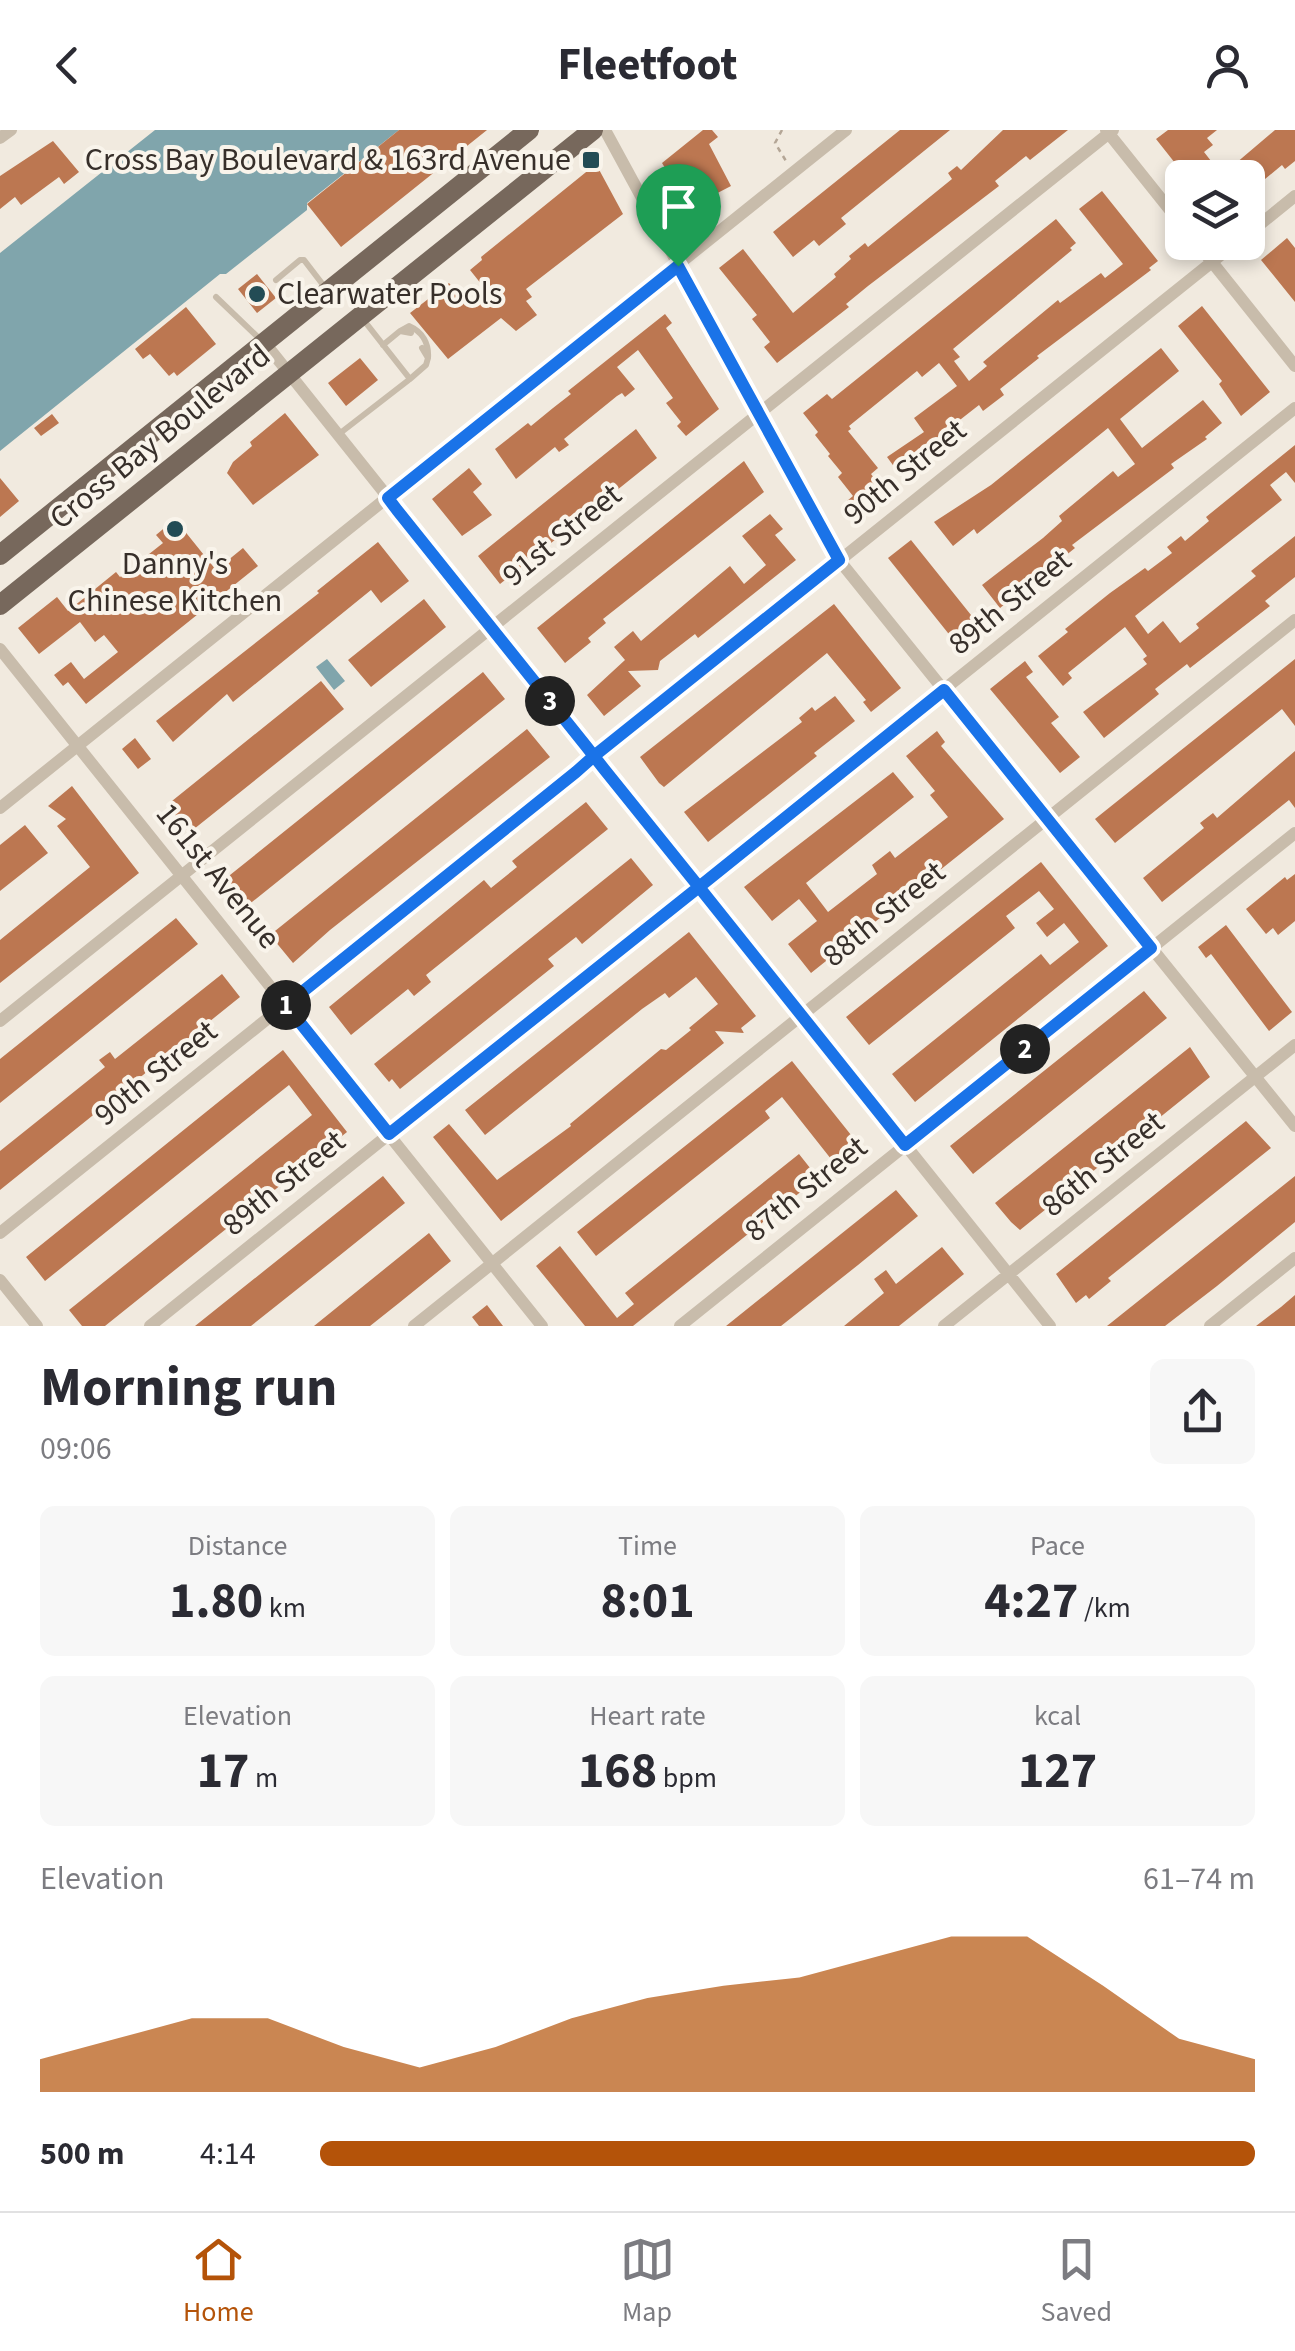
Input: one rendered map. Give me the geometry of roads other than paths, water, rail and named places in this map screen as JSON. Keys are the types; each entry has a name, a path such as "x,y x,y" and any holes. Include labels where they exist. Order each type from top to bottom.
{"main road":[{"name":"Cross Bay Boulevard","path":"0,556 530,130"},
{"name":"Cross Bay Boulevard","path":"0,604 593,130"}],"street":[{"path":"0,138 10,130"},
{"path":"606,130 839,560 1295,1126"},
{"path":"0,808 846,130"},
{"path":"1109,131 1165,204"},
{"name":"91st Street","path":"0,1020 1109,131"},
{"path":"1265,220 1295,196"},
{"name":"90th Street","path":"0,1233 1214,260"},
{"path":"1212,262 1295,366"},
{"path":"264,342 1050,1326"},
{"name":"89th Street","path":"150,1326 1295,408"},
{"name":"88th Street","path":"414,1326 1295,620"},
{"name":"161st Avenue","path":"0,649 542,1326"},
{"name":"87th Street","path":"680,1326 1295,833"},
{"name":"86th Street","path":"944,1326 1295,1045"},
{"path":"1210,1326 1295,1258"},
{"path":"0,1280 36,1326"}],"lane":[{"path":"276,280 304,260 328,291"},
{"path":"216,298 264,342"},
{"path":"360,316 410,379"},
{"path":"338,435 426,365 425,340 409,326 383,345"},
{"path":"400,331 410,334"},
{"path":"422,348 428,358"}],"water":[{"path":"155,130 399,130 307,203 307,210 226,274 220,274 0,451 0,253"},
{"path":"327,659 345,681 334,690 316,667"}],"place":[{"name":"Cross Bay Boulevard & 163rd Avenue","path":"591,160"},
{"name":"Clearwater Pools","path":"257,294"},
{"name":"Danny's Chinese Kitchen","path":"175,529"}]}
